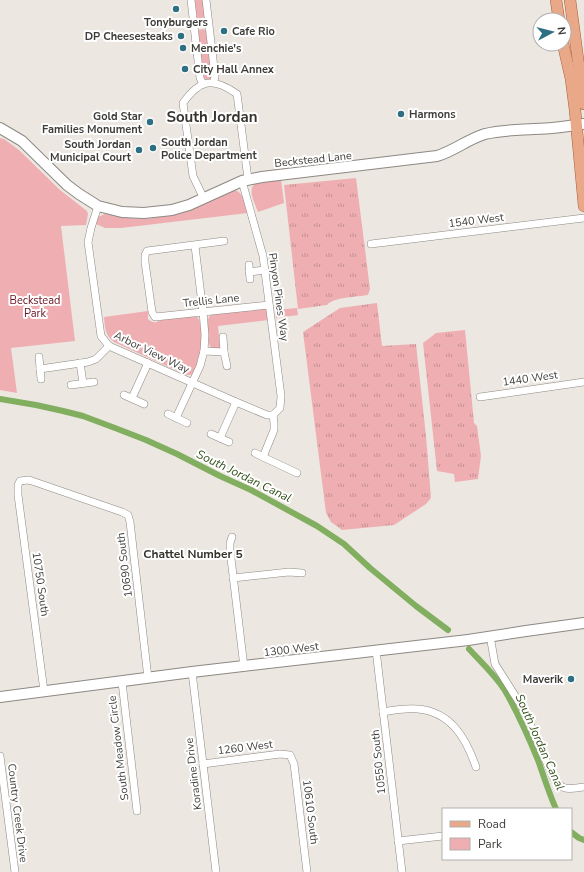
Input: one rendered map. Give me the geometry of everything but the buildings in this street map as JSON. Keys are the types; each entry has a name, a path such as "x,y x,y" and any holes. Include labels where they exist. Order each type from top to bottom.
{"main road":[{"path":"556,0 558,12"},
{"path":"570,0 584,104"},
{"path":"565,52 580,122 584,206"}],"street":[{"path":"191,0 200,78 203,84"},
{"path":"204,198 193,176 183,103 188,95 196,88 208,82 214,82 216,76 206,0"},
{"name":"Pinyon Pines Way","path":"214,82 221,84 237,94 245,180 263,256 281,396 280,408 273,415"},
{"name":"Beckstead Lane","path":"0,128 22,141 67,185 98,206 122,212 144,213 172,210 188,205 245,180 437,156 451,151 477,137 494,132 515,130 536,124 580,122"},
{"name":"Arbor View Way","path":"98,206 88,242 101,336 108,346 267,415 273,415"},
{"name":"1540 West","path":"371,244 584,218"},
{"path":"176,418 200,366 204,351 205,335 195,246 224,241"},
{"name":"Trellis Lane","path":"195,246 147,252 145,255 152,312 155,317 269,305"},
{"path":"249,272 265,270"},
{"path":"223,337 226,366"},
{"path":"40,369 88,362 96,359 108,346"},
{"path":"204,351 224,352"},
{"path":"39,357 41,379"},
{"path":"80,363 83,383"},
{"path":"132,398 148,363"},
{"path":"71,385 94,382"},
{"name":"1440 West","path":"480,397 584,382"},
{"path":"124,395 144,404"},
{"path":"220,438 236,402"},
{"path":"168,414 187,423"},
{"path":"263,457 274,430 273,415"},
{"path":"211,434 229,442"},
{"path":"255,453 297,473"},
{"name":"10690 South","path":"20,481 32,481 128,515 148,678"},
{"name":"10750 South","path":"20,481 18,485 18,495 44,691"},
{"path":"232,537 230,550 244,667"},
{"path":"233,578 289,572 302,573"},
{"name":"1300 West","path":"0,697 192,672 468,640 526,630 584,623"},
{"path":"490,636 495,664 524,710 553,778 558,785 566,789 584,787"},
{"name":"10550 South","path":"376,650 402,872"},
{"name":"Koradine Drive","path":"192,672 216,872"},
{"name":"South Meadow Circle","path":"122,682 137,811"},
{"path":"383,712 416,708 426,710 443,717 450,722 462,736 476,767"},
{"name":"1260 West","path":"203,764 280,754 290,755"},
{"name":"10610 South","path":"290,755 294,764 307,872"},
{"name":"Country Creek Drive","path":"0,756 3,801 15,872"},
{"path":"398,841 442,836"}],"green space":[{"path":"195,0 203,0 205,19 203,22 197,20"},
{"path":"203,29 207,31 213,75 211,79 208,80 205,79 203,75 198,35 199,30"},
{"name":"Beckstead Park","path":"0,138 4,139 19,150 60,190 87,211 88,214 86,225 61,226 75,341 11,348 17,393 0,390"},
{"path":"356,178 370,289 368,295 335,300 327,305 298,309 284,185"},
{"path":"281,180 284,203 258,212 252,197 252,190 255,183"},
{"path":"234,190 242,196 248,213 121,228 105,228 96,224 98,217 105,214 146,219 179,214 194,209"},
{"path":"377,303 382,346 416,344 431,498 426,504 394,525 342,530 331,522 326,513 303,332 340,308"},
{"path":"264,308 267,310 269,320 218,326 220,347 219,349 210,346 208,338 208,322 209,317 212,314"},
{"path":"297,308 298,315 276,318 275,310"},
{"path":"148,311 148,319 154,322 194,316 200,321 202,344 197,367 192,374 186,375 114,342 107,334 104,317"},
{"path":"465,330 474,423 477,426 481,456 478,479 455,482 454,474 437,471 423,343 436,333"}],"waterway":[{"name":"South Jordan Canal","path":"0,399 36,405 83,416 146,440 251,490 317,526 344,544 370,568 448,630"},
{"name":"South Jordan Canal","path":"469,649 496,678 509,697 538,760 556,808"},
{"name":"South Jordan Canal","path":"572,833 584,840"}],"place":[{"name":"Tonyburgers","path":"176,9"},
{"name":"Cafe Rio","path":"224,31"},
{"name":"DP Cheesesteaks","path":"181,36"},
{"name":"Menchie's","path":"183,48"},
{"name":"City Hall Annex","path":"185,69"},
{"name":"Harmons","path":"401,114"},
{"name":"Gold Star Families Monument","path":"150,122"},
{"name":"South Jordan Police Department","path":"153,148"},
{"name":"South Jordan Municipal Court","path":"139,150"},
{"name":"Maverik","path":"571,679"}],"district":[{"name":"South Jordan","path":"212,117"},
{"name":"Chattel Number 5","path":"193,554"}]}
